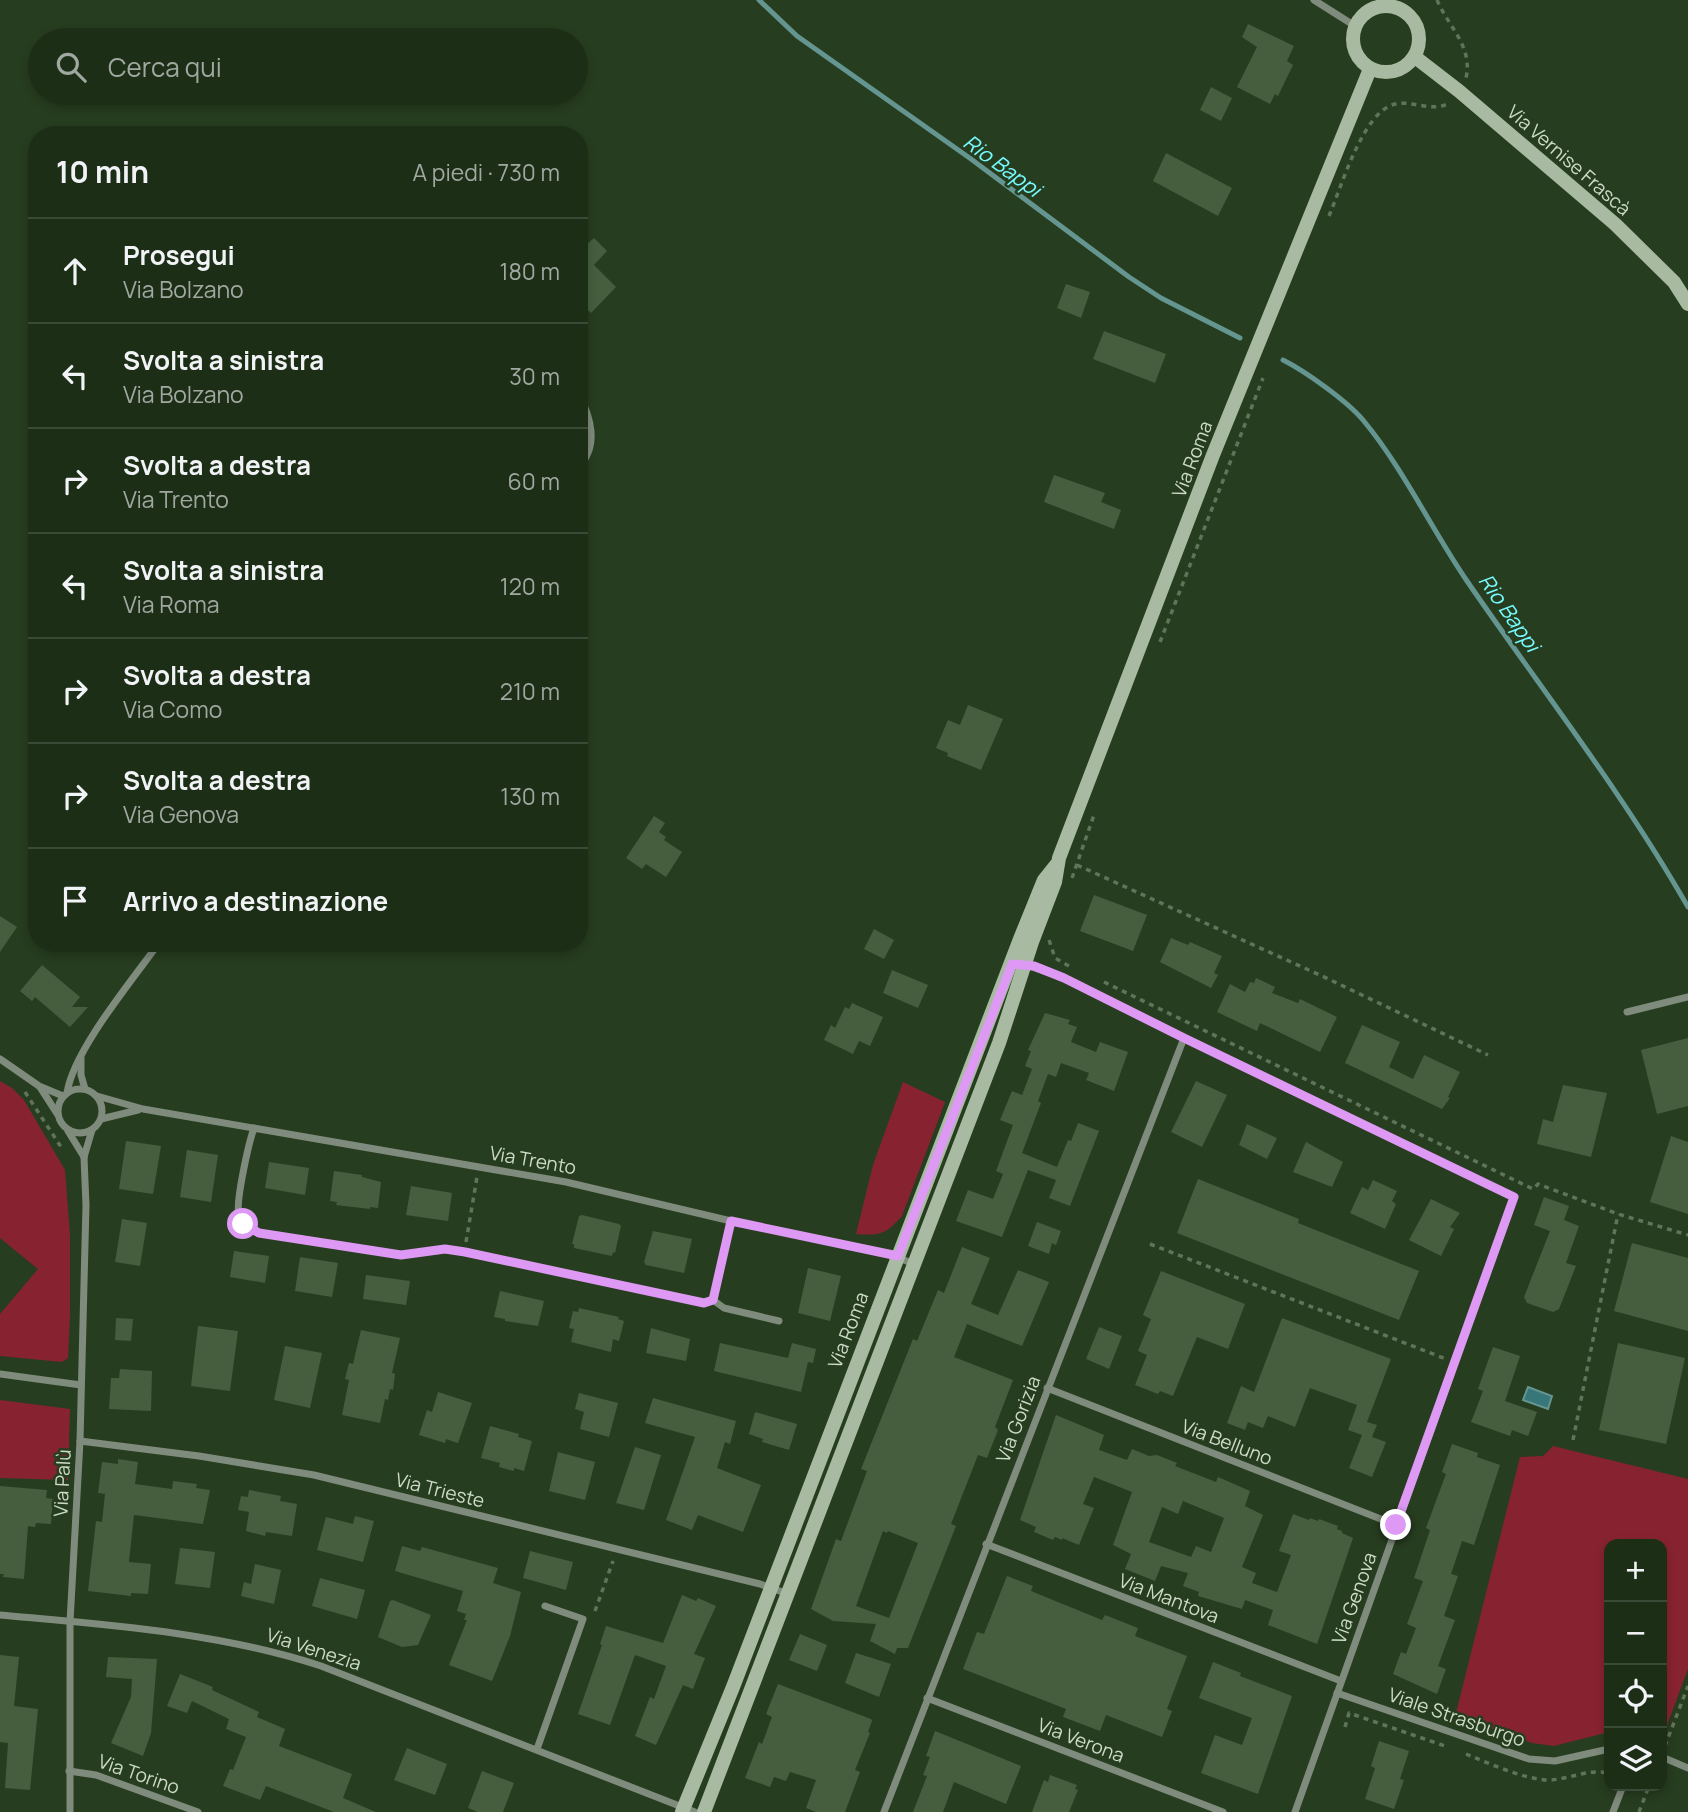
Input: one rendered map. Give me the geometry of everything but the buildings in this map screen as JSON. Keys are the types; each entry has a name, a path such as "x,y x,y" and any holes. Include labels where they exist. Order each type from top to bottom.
{"street":[{"path":"1314,0 1355,26"},
{"path":"1401,4 1418,29 1419,48 1415,57 1399,70 1390,72 1370,69 1357,55 1353,46 1355,26 1369,11 1401,4"},
{"name":"Via Vernise Frascà","path":"1415,57 1615,224 1674,282 1688,304"},
{"name":"Via Roma","path":"691,1811 769,1587 898,1256 1018,964 1055,882 1058,862 1213,456 1370,69"},
{"path":"588,412 593,439 588,454"},
{"path":"58,1115 57,1108 65,1094 72,1070 153,952"},
{"path":"1018,964 1064,978 1184,1038"},
{"name":"Via Roma","path":"691,1811 788,1594 999,1043 1018,964"},
{"path":"1627,1013 1688,997"},
{"name":"Via Genova","path":"1184,1038 1514,1197 1295,1812"},
{"name":"Via Gorizia","path":"884,1812 1184,1038"},
{"path":"81,1057 81,1075 85,1089 97,1096 102,1107 101,1119"},
{"path":"0,1059 39,1086 65,1094 85,1089"},
{"path":"39,1086 85,1159"},
{"name":"Via Trento","path":"97,1096 143,1109 566,1182 731,1221 898,1256 914,1264"},
{"name":"Via Trento","path":"101,1119 143,1109"},
{"name":"Via Palù","path":"70,1812 70,1622 80,1441 85,1159 92,1130 101,1119"},
{"path":"254,1128 249,1141 238,1212 243,1224 259,1233 401,1255 445,1249 704,1303 713,1300"},
{"path":"67,1129 79,1133 92,1130"},
{"path":"713,1300 731,1221"},
{"path":"713,1300 724,1308 779,1321"},
{"path":"0,1374 81,1385"},
{"name":"Via Belluno","path":"1047,1388 1396,1525"},
{"name":"Via Trieste","path":"80,1441 199,1456 314,1475 769,1587 788,1594"},
{"name":"Via Mantova","path":"986,1544 1340,1681"},
{"path":"537,1749 583,1619 545,1606"},
{"name":"Via Venezia","path":"0,1615 167,1631 280,1653 321,1666 537,1749 691,1811"},
{"name":"Viale Strasburgo","path":"1337,1693 1529,1759 1555,1761 1604,1750"},
{"name":"Via Verona","path":"928,1698 1223,1812"},
{"path":"1667,1760 1688,1768"},
{"name":"Via Torino","path":"69,1770 96,1775 198,1812"},
{"path":"1613,1812 1621,1791"}],"path":[{"path":"1437,0 1466,48 1469,66 1465,82"},
{"path":"1325,225 1362,137 1374,118 1393,104 1444,106 1455,97"},
{"path":"1160,642 1265,375"},
{"path":"1068,886 1078,865 1097,807"},
{"path":"1058,862 1078,865 1488,1055"},
{"path":"1052,929 1049,941 1055,958 1070,966 1068,970"},
{"path":"1095,978 1533,1189 1538,1184 1618,1214 1688,1235"},
{"path":"23,1089 68,1157 85,1159"},
{"path":"466,1243 477,1175"},
{"path":"1573,1440 1618,1214"},
{"path":"1150,1244 1455,1362"},
{"path":"595,1611 616,1550"},
{"path":"1667,1741 1688,1686"},
{"path":"1339,1726 1345,1728 1349,1713 1448,1747"},
{"path":"1639,1812 1647,1791"}],"shaded area":[{"path":"0,1081 24,1100 65,1170 70,1234 70,1317 68,1358 62,1362 0,1356 0,1314 38,1269 0,1238"},
{"path":"903,1082 945,1102 902,1216 892,1227 882,1232 871,1235 856,1234 873,1165"},
{"path":"0,1400 70,1409 68,1480 0,1478"},
{"path":"1553,1446 1688,1479 1688,1669 1667,1726 1667,1539 1604,1539 1604,1733 1554,1746 1532,1743 1455,1717 1520,1457 1543,1456"}],"water":[{"path":"1528,1387 1552,1396 1548,1409 1523,1400"}],"waterway":[{"name":"Rio Bappi","path":"759,0 797,36 971,159 1129,277 1161,298 1240,338"},
{"name":"Rio Bappi","path":"1283,360 1347,404 1378,439 1467,581 1609,782 1688,907"}],"route":[{"path":"243,1224 259,1233 401,1255 445,1249 465,1252 704,1303 713,1300 731,1221 898,1256 1012,964 1034,966 1064,978 1514,1197 1396,1525"}]}
